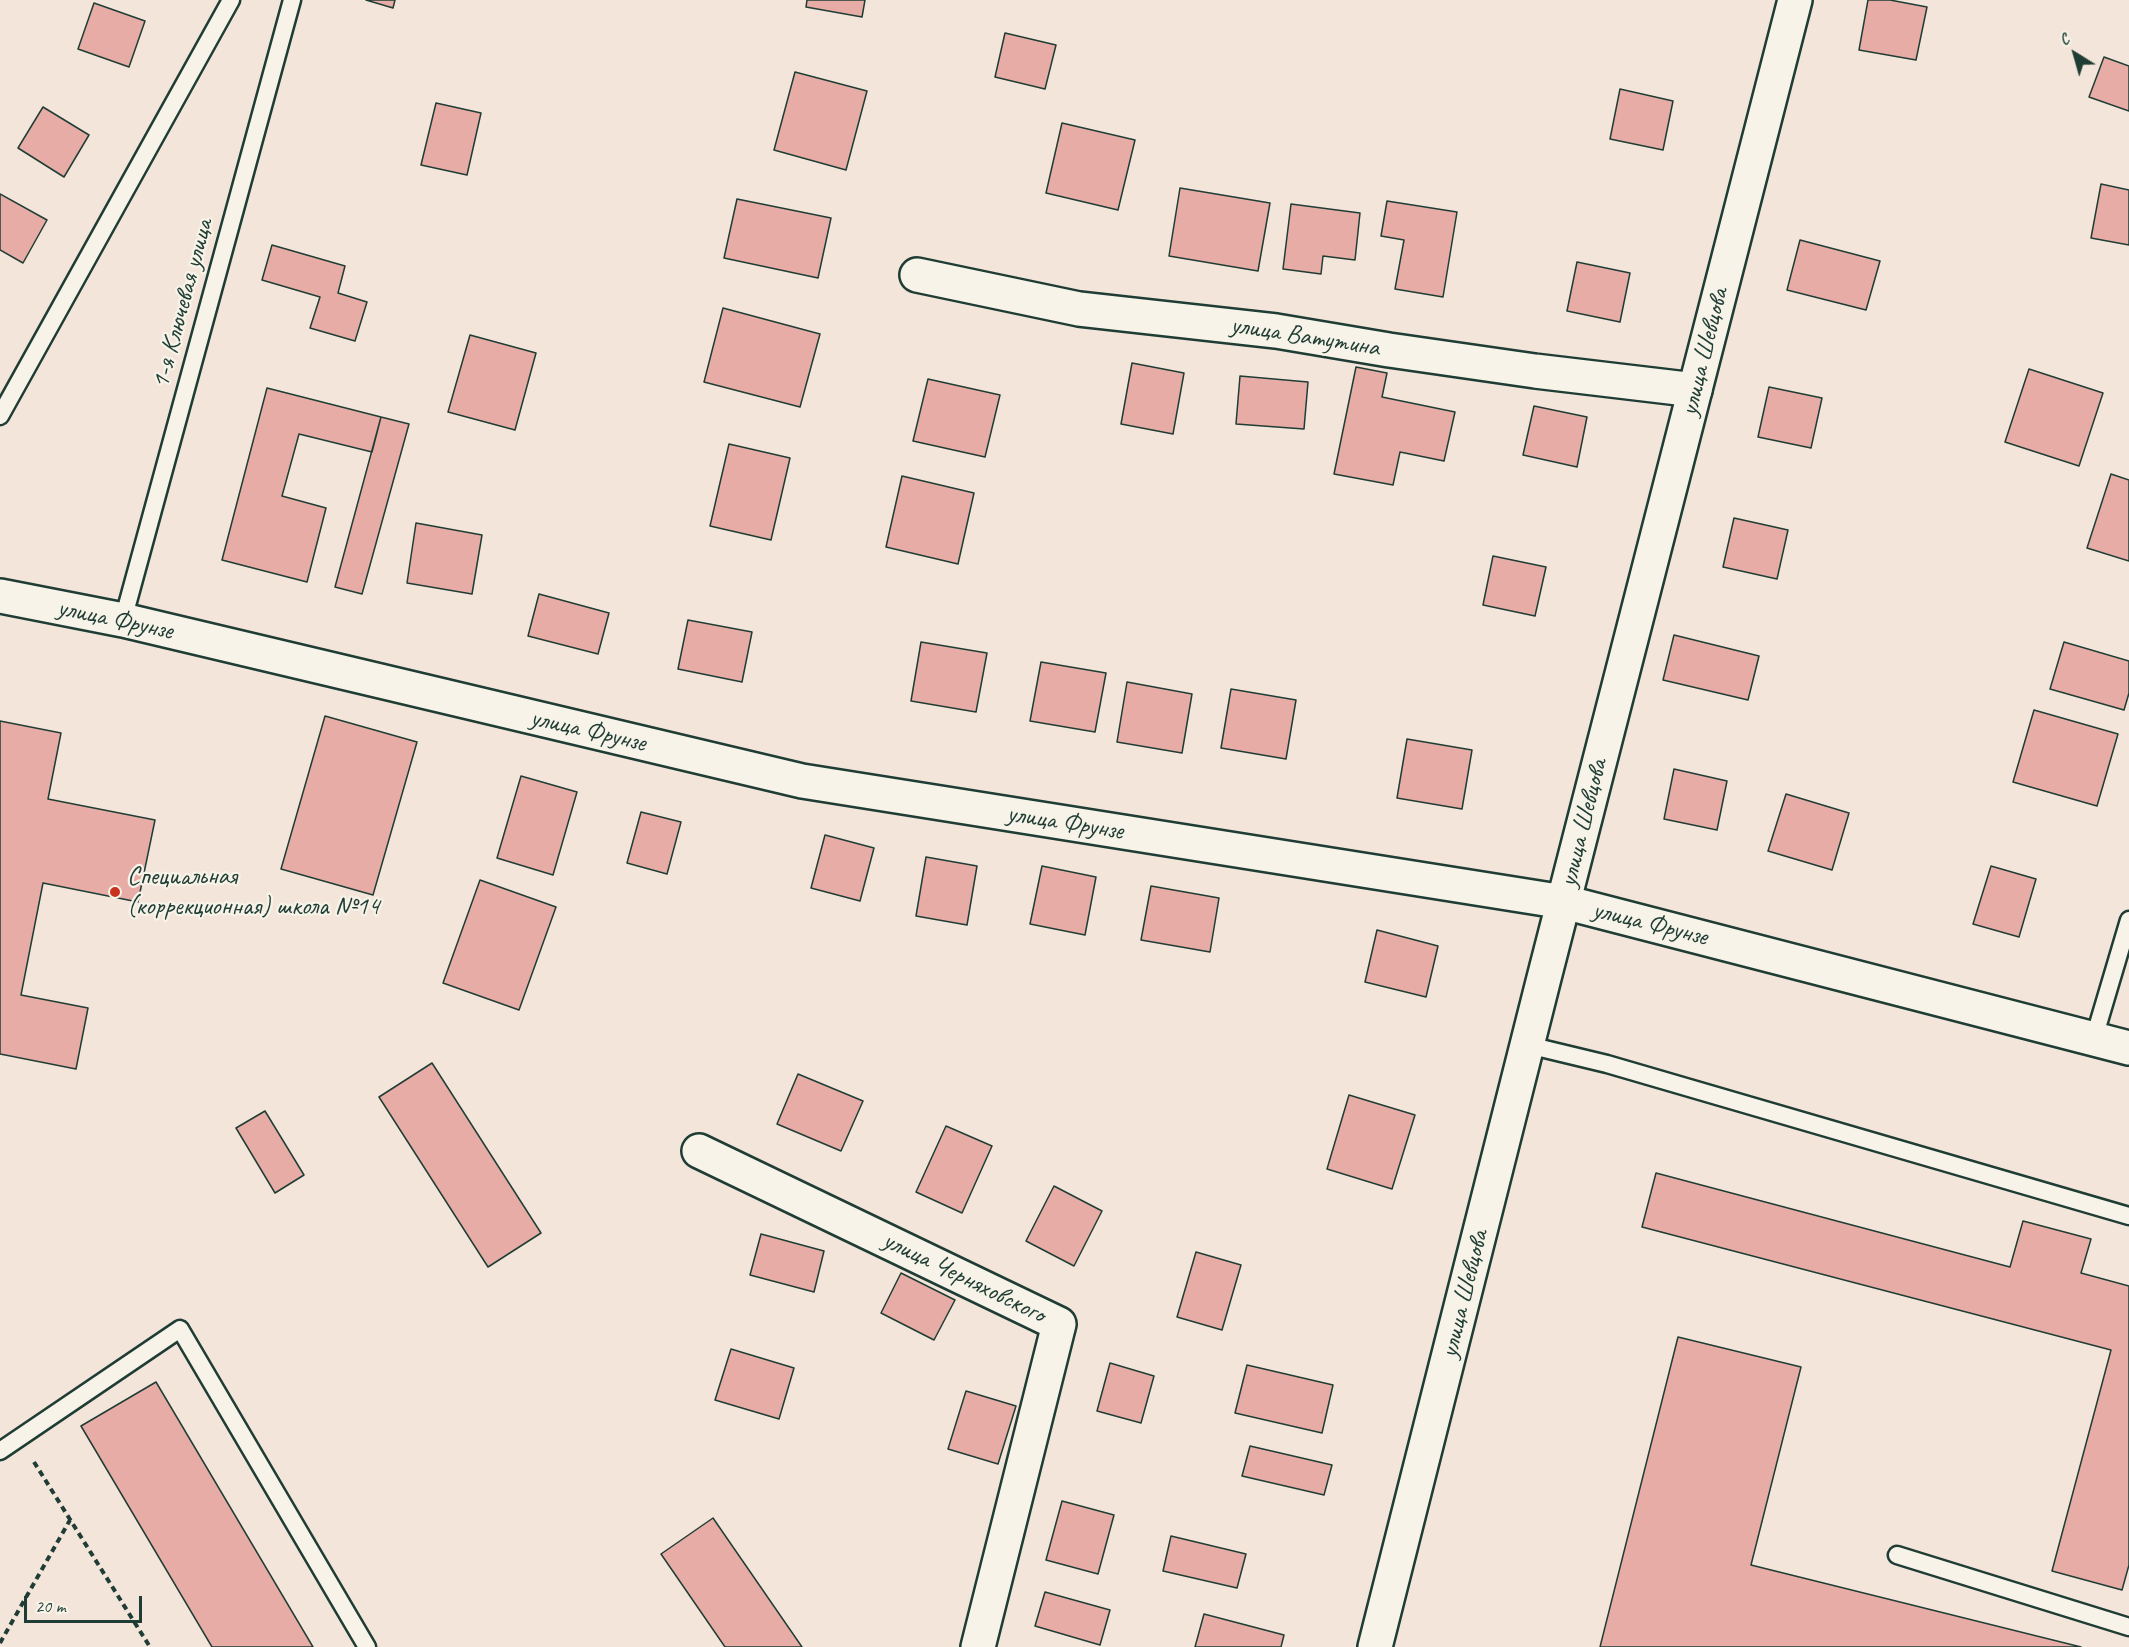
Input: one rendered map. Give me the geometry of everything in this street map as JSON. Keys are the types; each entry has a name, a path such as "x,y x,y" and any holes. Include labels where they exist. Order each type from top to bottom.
{"street":[{"name":"улица Шевцова","path":"1376,1647 1564,902 1796,0"},
{"name":"улица Ватутина","path":"917,275 1079,309 1276,331 1412,354 1695,390"},
{"name":"улица Фрунзе","path":"0,596 123,620 802,781 1564,902 2129,1048"},
{"name":"улица Черняховского","path":"699,1150 1059,1324 978,1647"}],"lane":[{"path":"0,416 231,0"},
{"name":"1-я Ключевая улица","path":"123,620 292,0"},
{"path":"2094,1038 2129,920"},
{"path":"1528,1045 1607,1064 2129,1216"},
{"path":"0,1451 180,1329 367,1647"},
{"path":"1897,1556 2129,1627"}],"path":[{"path":"19,1438 150,1647"},
{"path":"0,1643 70,1520"}],"building":[{"path":"366,0 395,0 393,8"},
{"path":"807,0 865,0 862,17 806,7"},
{"path":"1868,0 1890,0 1927,7 1916,60 1859,50"},
{"path":"94,3 145,21 129,67 78,49"},
{"path":"1005,33 1056,45 1045,89 995,77"},
{"path":"2104,57 2129,66 2129,111 2089,97"},
{"path":"795,72 867,91 846,170 774,150"},
{"path":"1620,89 1673,101 1663,150 1610,139"},
{"path":"436,103 481,113 467,175 421,165"},
{"path":"43,107 89,135 64,177 18,148"},
{"path":"1062,123 1135,140 1118,210 1046,193"},
{"path":"2101,184 2129,190 2129,245 2091,238"},
{"path":"1180,188 1270,203 1258,271 1169,256"},
{"path":"0,194 47,220 23,263 0,250"},
{"path":"737,199 831,218 818,278 724,258"},
{"path":"1387,201 1457,212 1443,297 1395,289 1404,240 1381,236"},
{"path":"1291,204 1360,213 1355,260 1323,256 1321,274 1283,269"},
{"path":"1800,240 1880,261 1866,310 1787,290"},
{"path":"272,245 345,266 338,293 367,302 355,341 310,328 320,297 262,280"},
{"path":"1577,262 1630,273 1620,322 1567,311"},
{"path":"723,308 820,334 800,407 704,382"},
{"path":"470,335 536,353 515,430 448,412"},
{"path":"1132,363 1184,373 1173,434 1121,424"},
{"path":"1356,367 1387,373 1382,397 1455,412 1444,461 1400,452 1393,485 1334,474"},
{"path":"2029,369 2103,393 2079,466 2005,442"},
{"path":"1240,376 1308,382 1304,429 1236,424"},
{"path":"928,379 1000,395 985,457 913,441"},
{"path":"1769,387 1822,398 1811,448 1758,437"},
{"path":"267,388 381,417 372,452 299,434 282,496 326,508 307,582 222,560"},
{"path":"1534,406 1587,417 1577,467 1523,455"},
{"path":"381,417 409,424 362,594 335,587"},
{"path":"729,444 790,458 771,540 710,526"},
{"path":"2111,474 2129,480 2129,561 2087,548"},
{"path":"902,476 974,493 958,564 886,547"},
{"path":"1734,518 1788,530 1777,579 1723,567"},
{"path":"416,523 482,535 472,594 407,583"},
{"path":"1493,556 1546,567 1535,616 1483,605"},
{"path":"539,594 609,613 598,654 528,636"},
{"path":"688,620 752,632 742,682 678,669"},
{"path":"1674,635 1759,656 1748,700 1663,680"},
{"path":"921,642 987,653 976,712 911,701"},
{"path":"2064,642 2129,661 2129,693 2124,710 2050,689"},
{"path":"1041,662 1106,673 1095,732 1030,721"},
{"path":"1127,682 1192,694 1182,753 1117,742"},
{"path":"1231,689 1296,700 1286,759 1221,748"},
{"path":"2034,710 2118,734 2097,806 2013,782"},
{"path":"325,716 417,742 373,895 281,869"},
{"name":"Специальная (коррекционная) школа №14","path":"0,721 61,733 48,799 155,820 138,902 43,883 21,995 88,1008 76,1069 0,1054"},
{"path":"1407,739 1472,750 1462,809 1397,798"},
{"path":"1674,769 1727,781 1717,830 1664,819"},
{"path":"521,776 577,792 553,875 497,858"},
{"path":"1786,794 1849,813 1832,870 1768,851"},
{"path":"641,812 681,822 667,874 627,863"},
{"path":"825,835 874,848 860,901 811,888"},
{"path":"926,857 977,866 967,925 916,916"},
{"path":"1042,866 1096,877 1085,935 1030,924"},
{"path":"1991,866 2036,879 2019,937 1973,924"},
{"path":"480,880 556,907 519,1010 443,983"},
{"path":"1151,886 1219,898 1210,952 1141,940"},
{"path":"1377,930 1438,946 1426,997 1365,982"},
{"path":"432,1063 541,1233 488,1267 379,1097"},
{"path":"798,1074 863,1101 841,1151 777,1124"},
{"path":"1349,1095 1415,1115 1392,1189 1327,1169"},
{"path":"265,1111 304,1175 275,1193 236,1128"},
{"path":"946,1126 992,1146 962,1213 916,1192"},
{"path":"1656,1173 2010,1267 2023,1221 2091,1239 2081,1273 2129,1286 2129,1565 2122,1590 2052,1571 2111,1350 1642,1227"},
{"path":"1054,1186 1102,1211 1074,1266 1026,1241"},
{"path":"761,1234 824,1251 814,1292 750,1275"},
{"path":"1196,1252 1241,1265 1222,1330 1177,1317"},
{"path":"901,1273 955,1300 934,1340 881,1313"},
{"path":"1678,1337 1801,1367 1751,1565 2081,1647 1600,1647"},
{"path":"731,1349 794,1368 779,1419 715,1400"},
{"path":"1110,1363 1154,1376 1141,1423 1097,1411"},
{"path":"1247,1365 1333,1385 1322,1433 1235,1413"},
{"path":"156,1382 313,1647 212,1647 81,1426"},
{"path":"966,1391 1016,1406 998,1464 948,1449"},
{"path":"1250,1446 1332,1465 1324,1495 1242,1476"},
{"path":"1062,1501 1114,1515 1098,1574 1046,1560"},
{"path":"713,1518 802,1647 725,1647 661,1554"},
{"path":"1171,1536 1246,1554 1237,1588 1163,1571"},
{"path":"1045,1592 1110,1610 1100,1645 1035,1626"},
{"path":"1204,1614 1284,1635 1281,1647 1195,1647"}],"place":[{"name":"Специальная (коррекционная) школа №14","path":"115,892"}]}
